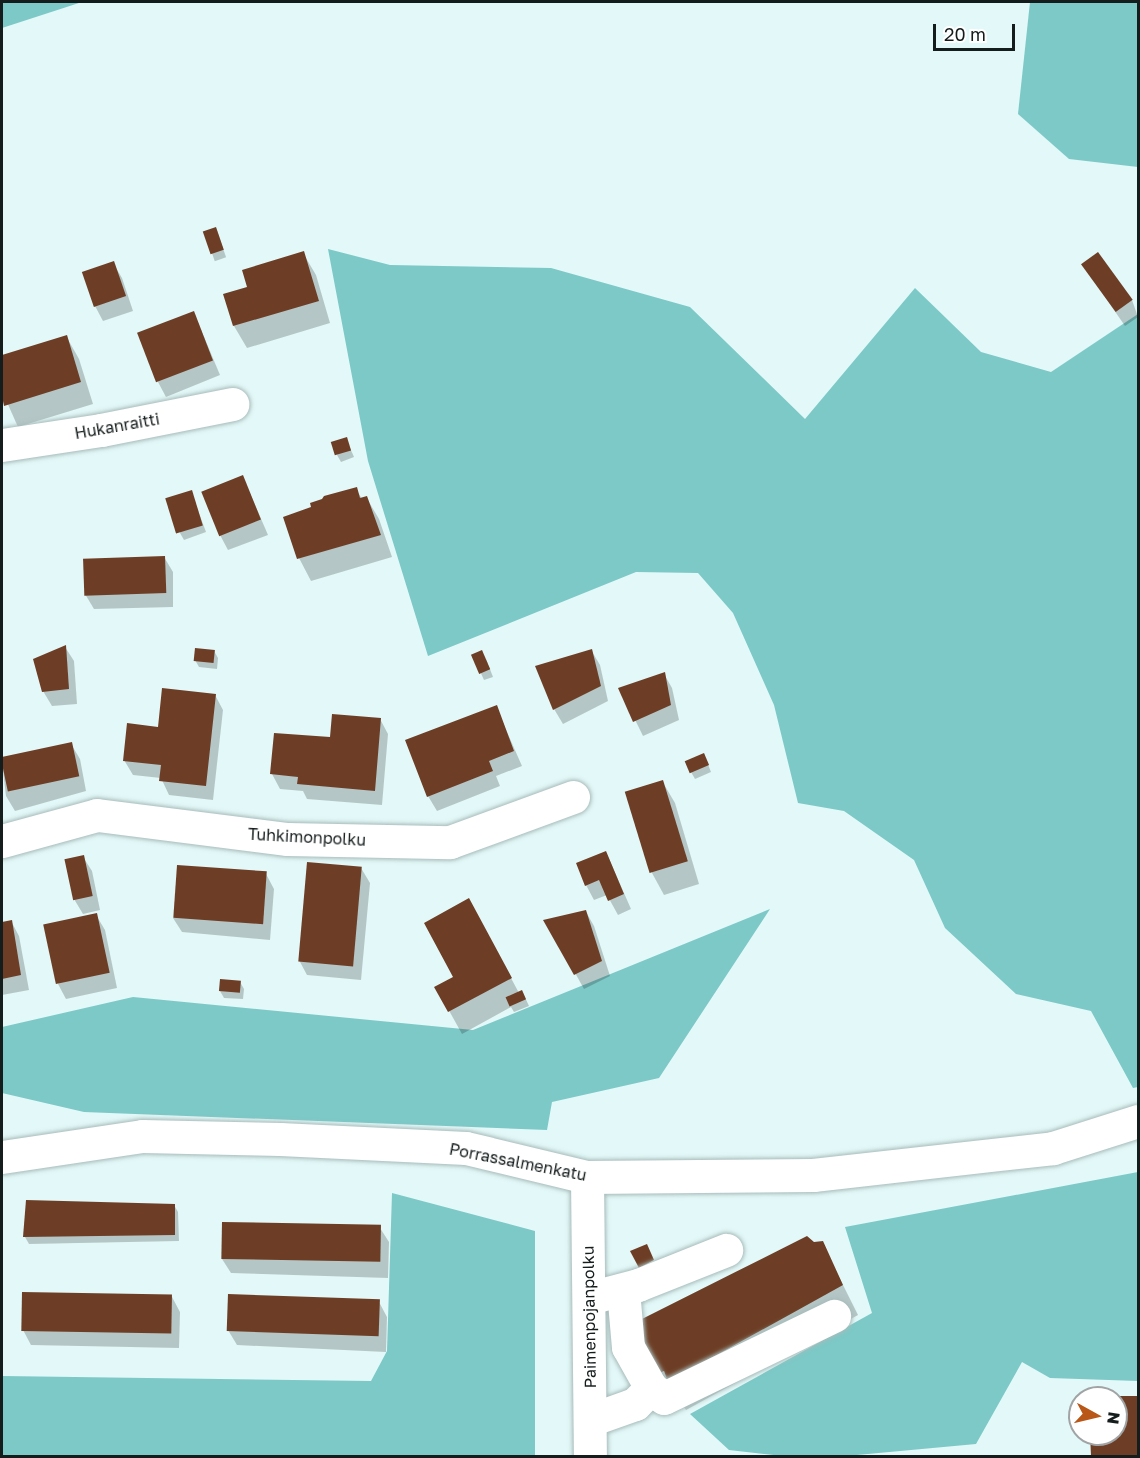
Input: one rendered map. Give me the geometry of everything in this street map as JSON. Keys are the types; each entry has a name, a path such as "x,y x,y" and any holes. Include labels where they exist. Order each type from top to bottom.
{"street":[{"name":"Hukanraitti","path":"2,445 101,430 232,404"},
{"name":"Tuhkimonpolku","path":"2,841 97,816 287,839 450,842 573,797"},
{"name":"Porrassalmenkatu","path":"2,1157 142,1136 280,1139 466,1148 587,1177 813,1175 1053,1148 1138,1121"},
{"name":"Paimenpojanpolku","path":"587,1177 590,1456"},
{"path":"590,1298 623,1290 726,1250"},
{"path":"623,1290 628,1347 651,1388 664,1398 834,1316"},
{"path":"590,1420 635,1404 651,1388"}],"shaded area":[{"path":"2,2 82,2 2,28"},
{"path":"1030,2 1138,2 1138,167 1069,159 1018,114"},
{"path":"328,249 390,265 551,268 690,307 805,419 915,288 981,352 1051,372 1138,314 1138,1087 1133,1088 1091,1011 1016,994 945,928 914,860 844,811 798,803 774,705 733,613 698,573 636,572 428,656 368,461"},
{"path":"770,909 659,1078 552,1102 547,1130 84,1112 2,1093 2,1027 133,997 473,1030"},
{"path":"1138,1172 1138,1381 1050,1378 1022,1362 976,1444 846,1456 783,1456 729,1450 690,1414 872,1313 845,1227"},
{"path":"392,1193 535,1231 535,1456 2,1456 2,1376 371,1381 387,1351"}],"building":[{"path":"216,227 224,250 211,254 203,232"},
{"path":"304,251 319,301 233,326 223,294 247,287 242,270"},
{"path":"1098,252 1133,300 1116,312 1081,264"},
{"path":"114,261 126,296 94,307 82,272"},
{"path":"194,311 213,360 156,382 137,333"},
{"path":"67,335 81,382 4,406 2,355"},
{"path":"347,437 351,450 335,455 331,442"},
{"path":"243,475 261,520 219,536 201,492"},
{"path":"357,487 360,498 367,496 381,535 297,559 283,517 311,507 310,503 324,496"},
{"path":"192,490 203,525 176,534 165,498"},
{"path":"165,556 166,593 84,596 83,559"},
{"path":"66,645 69,689 42,692 33,659"},
{"path":"195,648 215,650 214,663 194,661"},
{"path":"592,649 601,686 553,710 535,666"},
{"path":"482,650 490,669 479,674 471,655"},
{"path":"665,672 671,705 633,722 618,688"},
{"path":"162,688 216,694 206,786 159,781 161,765 123,761 127,723 158,727"},
{"path":"497,705 514,751 489,761 493,771 427,797 405,740"},
{"path":"332,714 381,718 375,791 297,784 298,777 270,774 274,733 330,737"},
{"path":"72,742 79,776 8,791 2,757"},
{"path":"704,753 709,765 690,773 685,761"},
{"path":"663,780 688,861 650,873 625,792"},
{"path":"606,851 624,894 608,901 599,880 585,886 576,863"},
{"path":"84,855 93,896 73,900 64,859"},
{"path":"307,862 362,867 353,966 298,962"},
{"path":"177,865 267,871 263,924 173,918"},
{"path":"469,898 512,978 448,1012 434,987 453,977 424,923"},
{"path":"586,910 602,961 574,975 543,920"},
{"path":"97,913 110,973 56,984 43,924"},
{"path":"12,920 21,975 2,979 2,922"},
{"path":"220,979 241,981 240,993 219,991"},
{"path":"522,990 526,999 510,1006 506,997"},
{"path":"26,1200 175,1204 175,1235 23,1237"},
{"path":"222,1222 381,1225 380,1262 221,1259"},
{"path":"807,1236 814,1242 823,1241 843,1285 668,1382 664,1371 652,1376 638,1321"},
{"path":"647,1244 654,1260 639,1268 630,1251"},
{"path":"22,1292 172,1295 171,1334 21,1331"},
{"path":"228,1294 380,1299 379,1336 227,1331"},
{"path":"1128,1396 1138,1396 1138,1456 1091,1456 1091,1446 1128,1446"}]}
